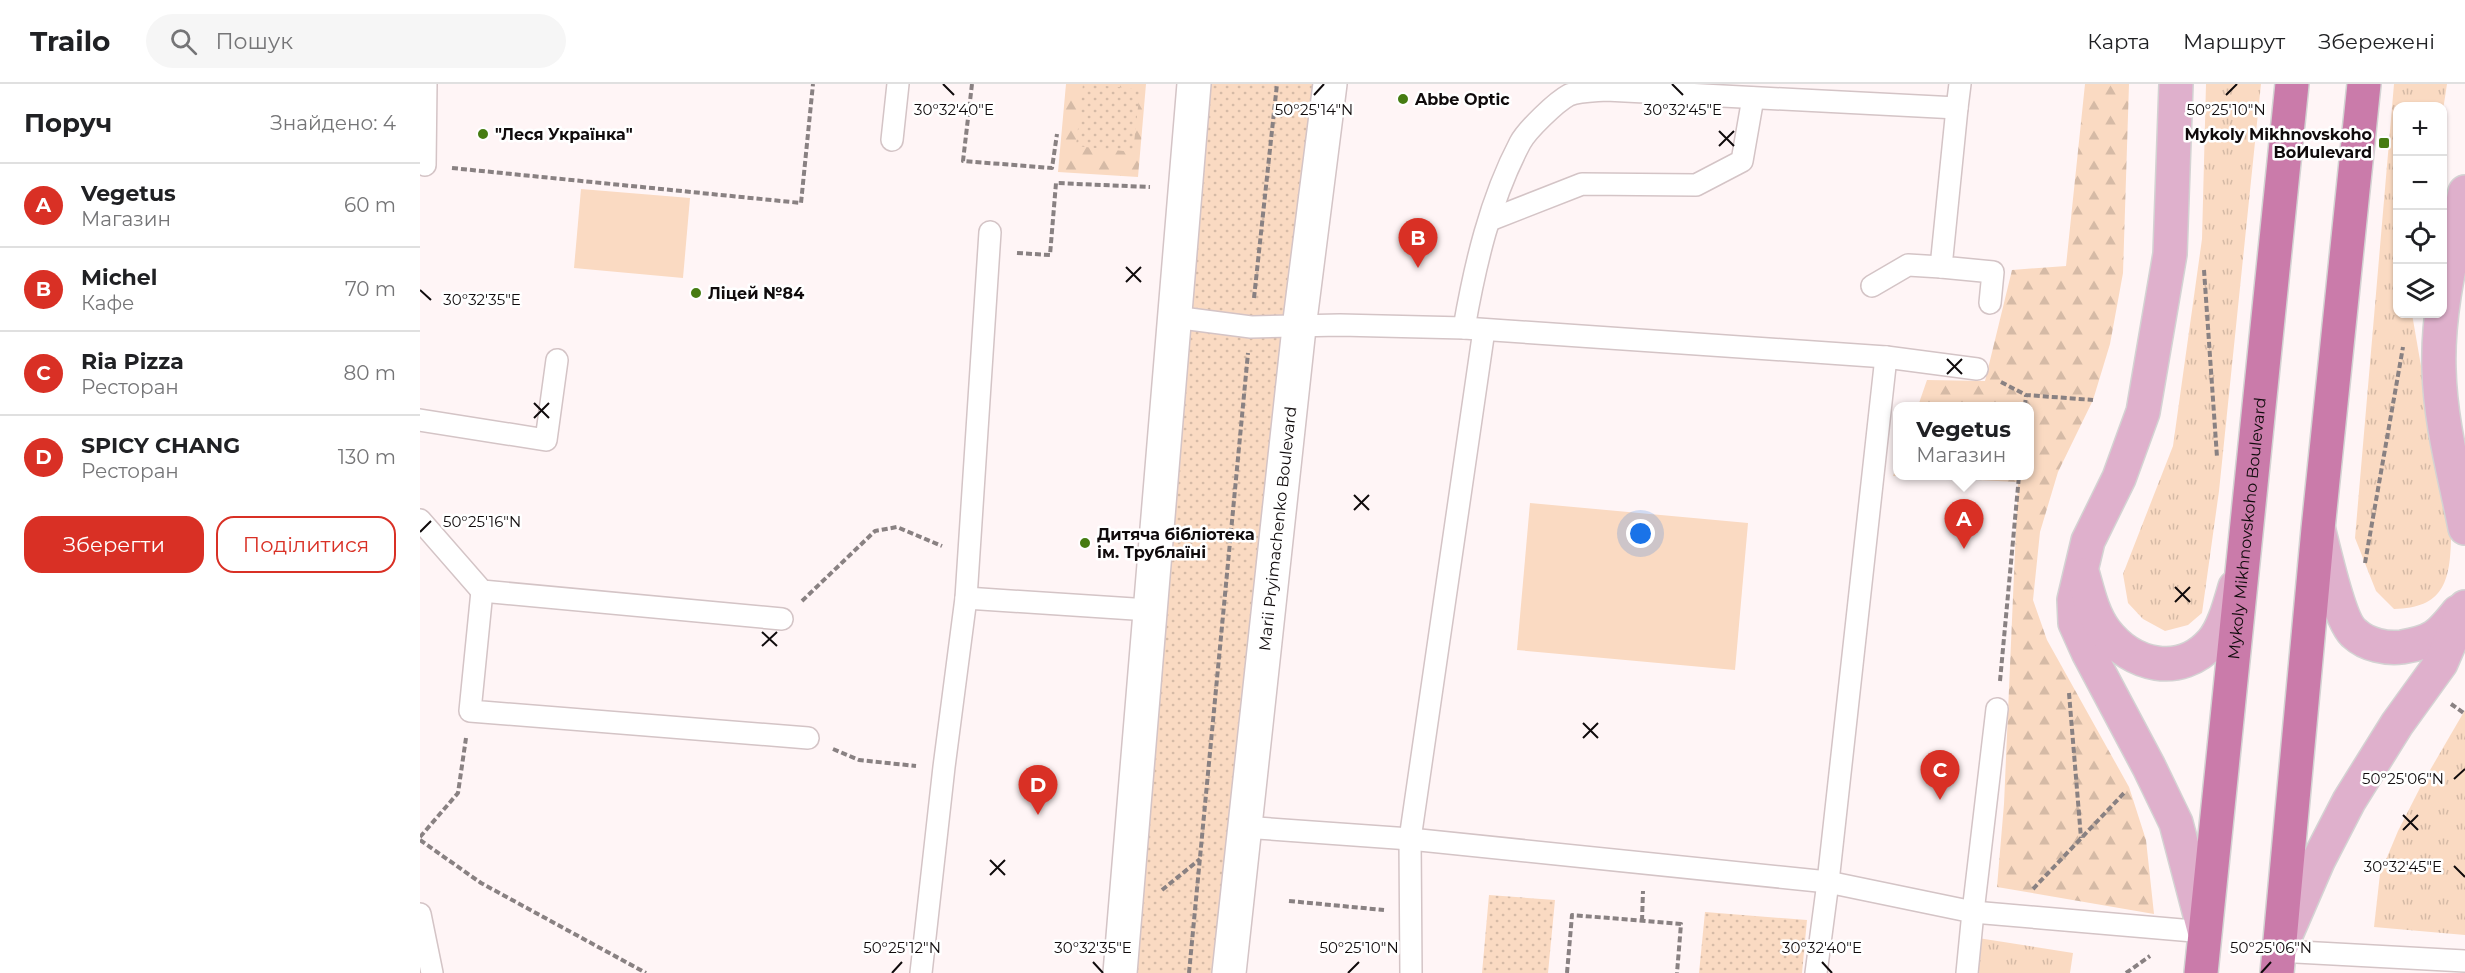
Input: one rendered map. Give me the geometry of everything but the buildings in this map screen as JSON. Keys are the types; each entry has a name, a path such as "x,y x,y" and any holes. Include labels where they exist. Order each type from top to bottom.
{"highway":[{"name":"Mykoly Mikhnovskoho Boulevard","path":"2201,973 2292,84"},
{"path":"2278,962 2318,530 2364,84"}],"main road":[{"path":"2176,84 2170,254 2143,412 2119,478 2088,541 2074,600 2075,623 2088,652 2176,823 2205,932"},
{"path":"2465,192 2449,269 2439,338 2439,370 2458,453 2465,528"},
{"path":"2318,530 2339,603 2354,634 2387,649 2421,644 2441,633 2465,606"},
{"path":"2081,569 2091,602 2104,630 2122,648 2146,661 2168,665 2190,660 2213,641 2228,611 2244,553"},
{"path":"2278,962 2318,861 2349,801 2397,724 2441,663 2465,606"}],"street":[{"path":"1120,973 1194,84"},
{"name":"Marii Pryimachenko Boulevard","path":"1228,973 1299,328 1330,84"}],"lane":[{"path":"425,165 426,84"},
{"path":"892,140 898,84"},
{"path":"1941,267 1960,84"},
{"path":"1410,973 1410,838 1474,329 1475,267 1490,220 1521,141 1550,110 1570,95 1606,90 1957,108"},
{"path":"1490,220 1582,184 1696,185 1742,161 1753,98"},
{"path":"921,973 966,598 990,242"},
{"path":"1872,286 1908,265 1993,272 1990,303"},
{"path":"1174,317 1251,327 1299,328 1340,325 1474,329 1886,357 1977,369"},
{"path":"1816,973 1886,357"},
{"path":"420,420 546,440 557,360"},
{"path":"420,520 483,591 782,619"},
{"path":"483,591 470,711 808,738"},
{"path":"966,598 1149,610"},
{"path":"1967,973 1997,709"},
{"path":"1243,827 1410,838 1828,882 1973,912 2205,932"},
{"path":"420,914 432,973"},
{"path":"2278,962 2465,961"}],"path":[{"path":"425,165 801,203 813,84"},
{"path":"972,84 963,161 1052,168 1057,134"},
{"path":"1189,973 1251,327 1277,84"},
{"path":"990,242 1050,255 1056,183 1158,188"},
{"path":"2204,262 2218,468"},
{"path":"2365,563 2404,336"},
{"path":"1977,369 2026,395 2093,400"},
{"path":"2025,402 2026,395"},
{"path":"1997,709 2019,480"},
{"path":"782,619 875,531 897,527 940,546"},
{"path":"2069,690 2081,838"},
{"path":"2451,704 2465,714"},
{"path":"470,711 458,793 420,839 481,883 646,973"},
{"path":"808,738 859,760 917,766"},
{"path":"2008,916 2129,787"},
{"path":"1289,901 1396,911"},
{"path":"1642,908 1642,921"},
{"path":"1567,973 1572,915 1681,924 1677,973"},
{"path":"2126,973 2153,953"}],"green space":[{"path":"1066,84 1146,84 1138,177 1058,172"},
{"path":"1083,84 1140,89 1133,152 1076,146"},
{"path":"1194,84 1330,84 1229,973 1120,973"},
{"path":"2085,84 2129,84 2123,273 2110,344 2093,400 2058,472 2040,532 2033,600 2047,640 2129,787 2146,840 2154,914 1997,887 2004,804 2018,482 1976,480 2034,480 2034,402 1919,402 1927,380 1985,381 2012,270 2066,266"},
{"path":"2206,84 2261,84 2219,491 2202,613 2188,625 2165,631 2143,619 2128,603 2123,574 2173,446 2202,239"},
{"path":"2394,84 2447,84 2444,102 2393,102 2393,318 2413,318 2451,539 2449,568 2440,590 2423,604 2394,609 2376,591 2355,538"},
{"path":"581,189 690,198 683,278 574,268"},
{"path":"1530,503 1748,523 1735,670 1517,650"},
{"path":"2465,710 2465,935 2374,927 2380,874 2398,831"},
{"path":"1489,895 1555,900 1548,973 1482,973"},
{"path":"1705,912 1807,920 1802,973 1699,973"},
{"path":"1978,938 2073,953 2070,973 1974,973"}],"place":[{"name":"Abbe Optic","path":"1403,99"},
{"name":"\"Леся Українка\"","path":"483,134"},
{"name":"Mykoly Mikhnovskoho BoИulevard","path":"2384,143"},
{"name":"Michel","path":"1418,268"},
{"name":"Ліцей №84","path":"696,293"},
{"name":"Дитяча бібліотека ім. Трублаїні","path":"1085,543"},
{"name":"Vegetus","path":"1964,549"},
{"name":"Ria Pizza","path":"1940,800"},
{"name":"SPICY CHANG","path":"1038,815"}]}
